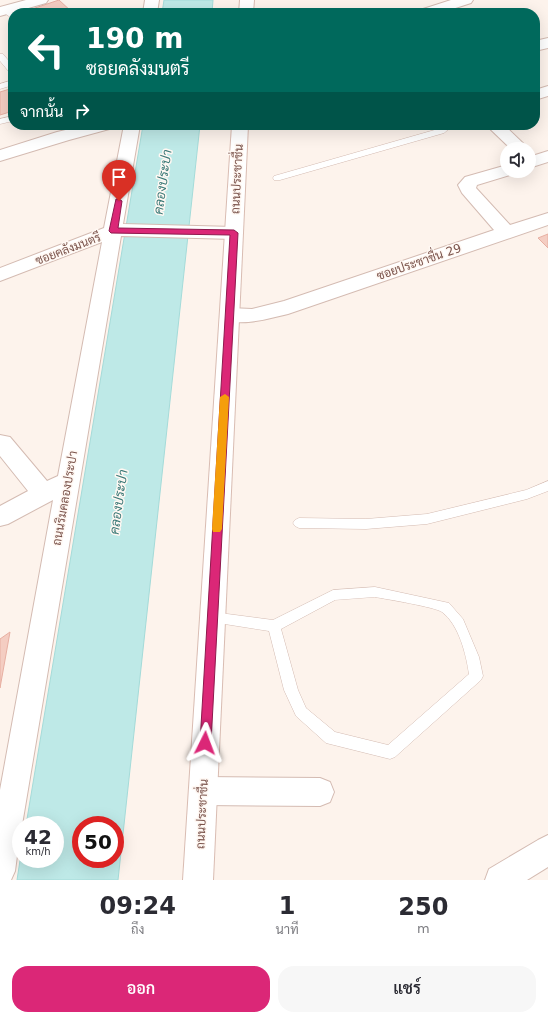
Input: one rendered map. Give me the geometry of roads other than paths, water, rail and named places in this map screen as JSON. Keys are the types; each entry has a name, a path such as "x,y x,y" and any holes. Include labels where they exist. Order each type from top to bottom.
{"street":[{"path":"18,8 38,0"},
{"path":"441,8 466,0"},
{"name":"ถนนริมคลองประปา","path":"0,871 5,815 68,481 118,231 131,130"},
{"name":"ถนนประชาชื่น","path":"198,880 240,130"},
{"path":"500,130 513,142"},
{"path":"0,156 59,131"},
{"path":"500,172 471,181 467,185 468,189 506,232"},
{"name":"ซอยประชาชื่น 29","path":"230,315 252,316 288,307 548,219"},
{"name":"ซอยคลังมนตรี","path":"0,275 118,231 234,233"},
{"path":"2,443 44,494"},
{"path":"0,517 68,481"},
{"path":"203,791 320,792"},
{"path":"500,880 548,850"}],"lane":[{"path":"0,56 8,65"},
{"path":"277,178 443,130"},
{"path":"299,523 366,524 427,519 527,494 548,486"},
{"path":"212,617 274,626 333,595 375,592 445,607 459,623 473,657 476,676 390,752 331,738 301,712 291,690 274,626"}],"water":[{"path":"164,0 213,0 212,8 163,8"},
{"name":"คลองประปา","path":"142,130 199,130 124,825 124,816 72,816 72,868 119,868 118,880 17,880 19,868 64,868 64,816 28,816"}]}
